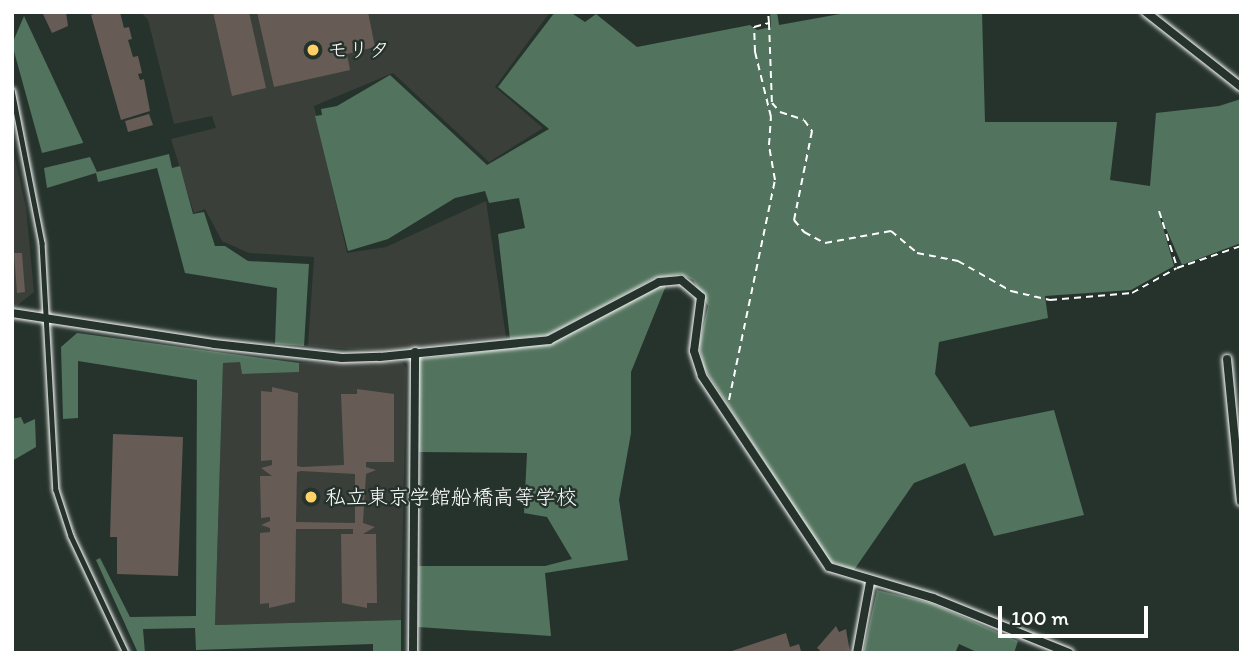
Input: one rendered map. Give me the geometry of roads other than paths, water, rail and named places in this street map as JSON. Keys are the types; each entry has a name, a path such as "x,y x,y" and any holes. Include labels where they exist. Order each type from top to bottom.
{"street":[{"path":"1146,12 1241,86"},
{"path":"12,313 47,320 342,358 549,340 659,282 681,280 701,297 694,351 697,364 829,567 870,582 933,598 1069,653"},
{"path":"413,653 415,352"},
{"path":"1227,359 1241,501"},
{"path":"857,653 870,582"}],"lane":[{"path":"12,90 39,212 56,490 71,536 126,653"}],"place":[{"name":"モリタ","path":"313,50"},
{"name":"私立東京学館船橋高等学校","path":"311,497"}]}
